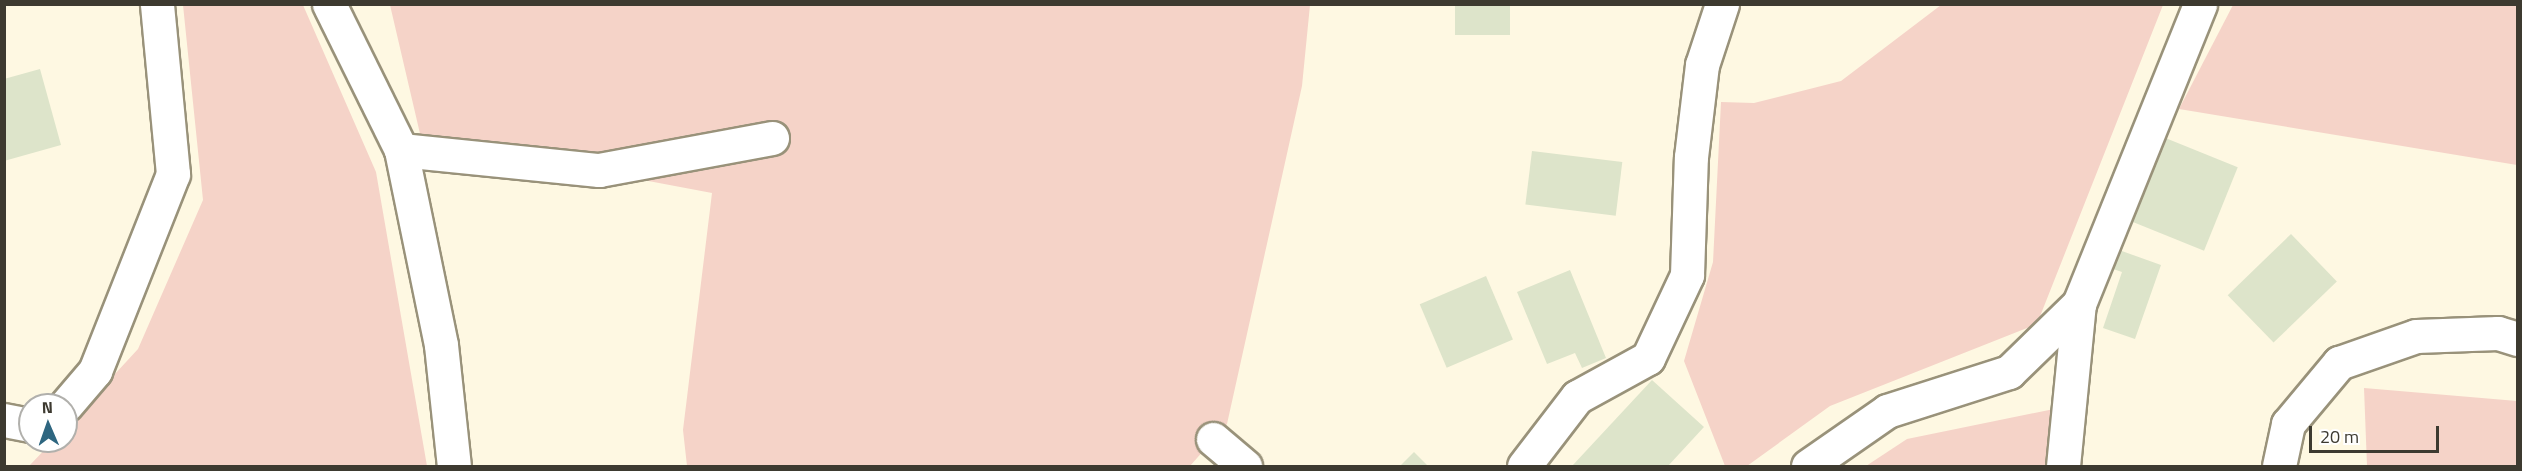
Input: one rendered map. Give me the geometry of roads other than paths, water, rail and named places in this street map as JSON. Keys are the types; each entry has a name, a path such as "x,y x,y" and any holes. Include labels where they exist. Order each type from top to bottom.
{"street":[{"path":"329,4 401,150 441,345 454,466"},
{"path":"1524,466 1577,397 1648,358 1687,275 1691,157 1702,65 1722,4"},
{"path":"2063,466 2079,304 2200,4"},
{"path":"76,393 95,371 172,174 156,6"},
{"path":"401,150 599,170 772,138"},
{"path":"1808,466 1887,411 2009,372 2079,304"},
{"path":"2279,466 2288,424 2339,363 2416,336 2498,333 2517,339"},
{"path":"1213,439 1245,466"}]}
